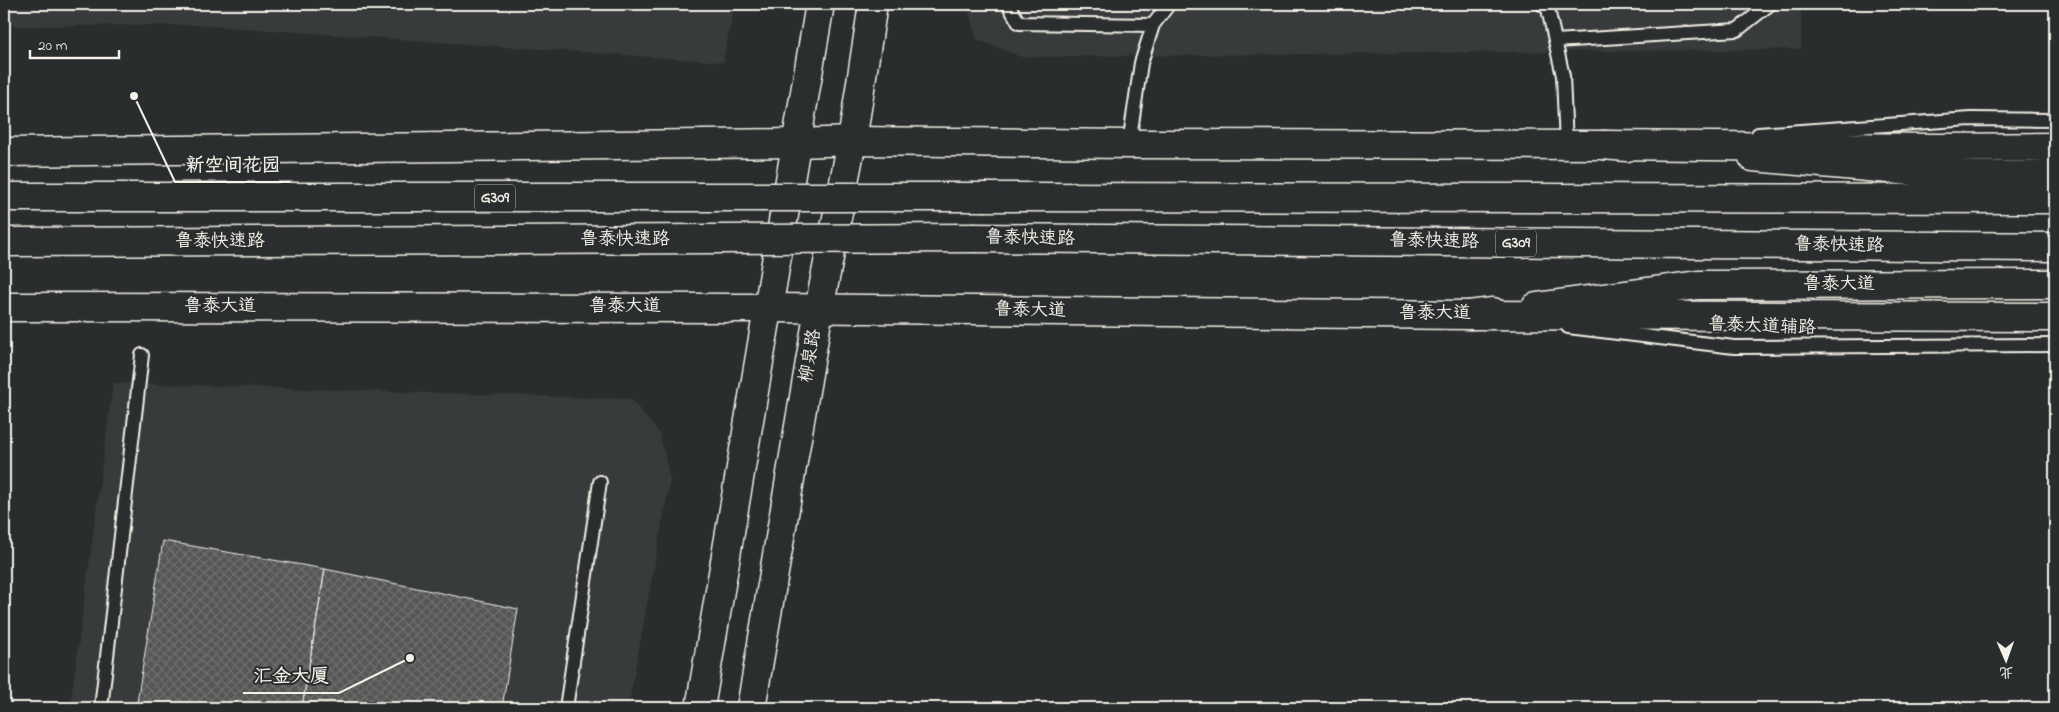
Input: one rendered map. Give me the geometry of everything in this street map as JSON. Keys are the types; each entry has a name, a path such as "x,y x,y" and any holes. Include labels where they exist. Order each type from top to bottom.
{"main road":[{"path":"700,708 798,143 820,4"},
{"name":"柳泉路","path":"751,708 819,309 852,141 873,4"},
{"path":"4,152 852,141 1129,144 2055,147"},
{"path":"1603,145 1970,176 2055,175"},
{"name":"G309","path":"4,197 2055,199"},
{"name":"鲁泰快速路","path":"4,242 986,238 2055,247"},
{"name":"鲁泰大道","path":"4,307 769,308 1469,315 1698,285 2055,284"},
{"path":"1469,315 2055,317"}],"lane":[{"path":"1008,4 1019,23 1153,24"},
{"path":"1129,144 1141,64 1153,24 1169,4"},
{"path":"1542,4 1548,9 1563,76 1566,145"},
{"path":"1555,41 1737,30 1770,4"},
{"path":"1603,145 1971,119 2055,120"},
{"name":"鲁泰大道辅路","path":"1469,315 1734,347 2055,345"},
{"path":"101,708 142,355"},
{"path":"566,708 600,482"}],"shaded area":[{"path":"4,4 735,4 723,62 197,25 4,26"},
{"path":"966,4 1801,4 1801,49 1021,57 977,39"},
{"path":"113,383 631,399 660,434 670,480 628,708 70,708"}],"building":[{"path":"163,541 325,569 302,708 136,708"},
{"path":"325,569 518,609 502,708 302,708"}],"place":[{"name":"新空间花园","path":"134,96"},
{"name":"汇金大厦","path":"410,658"}]}
